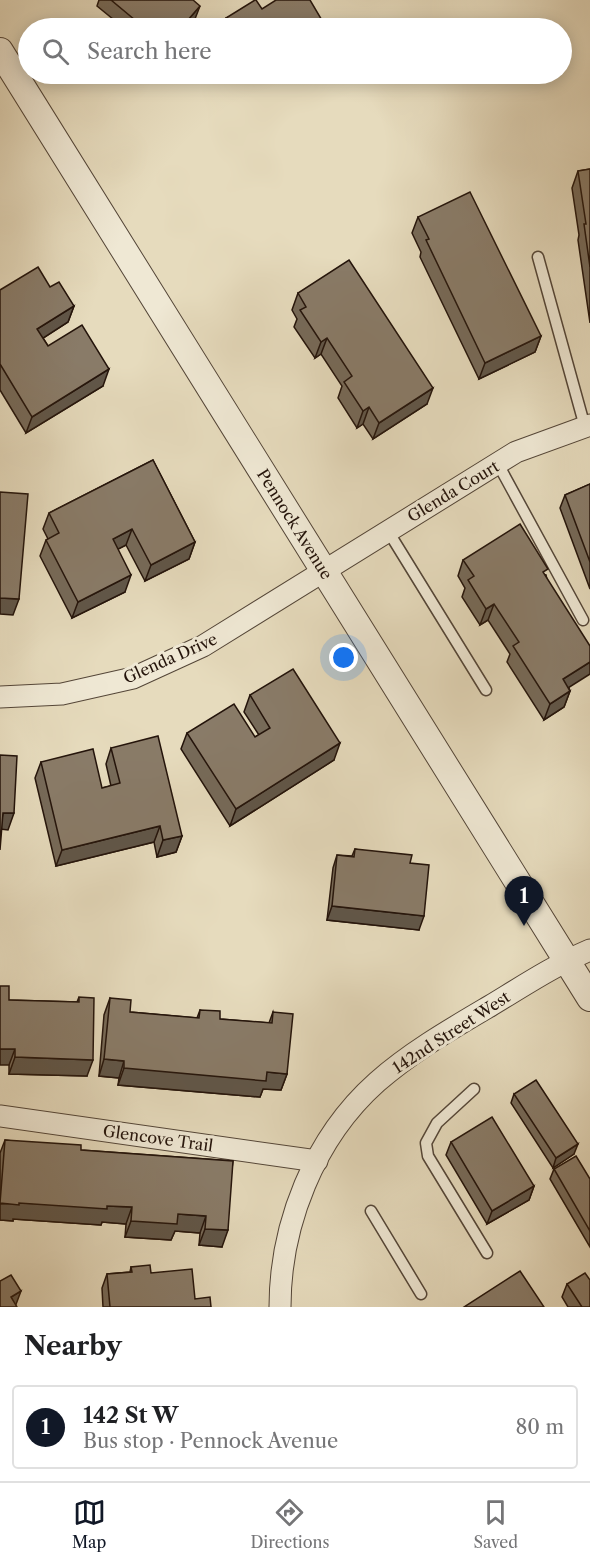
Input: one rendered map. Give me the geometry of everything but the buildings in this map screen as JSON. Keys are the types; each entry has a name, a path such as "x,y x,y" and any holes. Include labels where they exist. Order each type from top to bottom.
{"street":[{"name":"Pennock Avenue","path":"0,51 18,80"},
{"name":"Pennock Avenue","path":"21,84 590,998"},
{"name":"Glenda Court","path":"324,571 516,452 587,426"},
{"name":"Glenda Drive","path":"0,697 62,694 133,678 203,646 324,571"},
{"name":"142nd Street West","path":"280,1307 285,1251 290,1227 327,1141 353,1107 391,1070 444,1033 566,960 590,950"},
{"name":"Glencove Trail","path":"0,1116 317,1161"}],"lane":[{"path":"538,257 587,426"},
{"path":"498,464 583,620"},
{"path":"388,531 486,690"},
{"path":"474,1089 437,1123 426,1143 428,1156 487,1253"},
{"path":"371,1211 421,1294"}],"place":[{"name":"142 St W","path":"524,926"}]}
